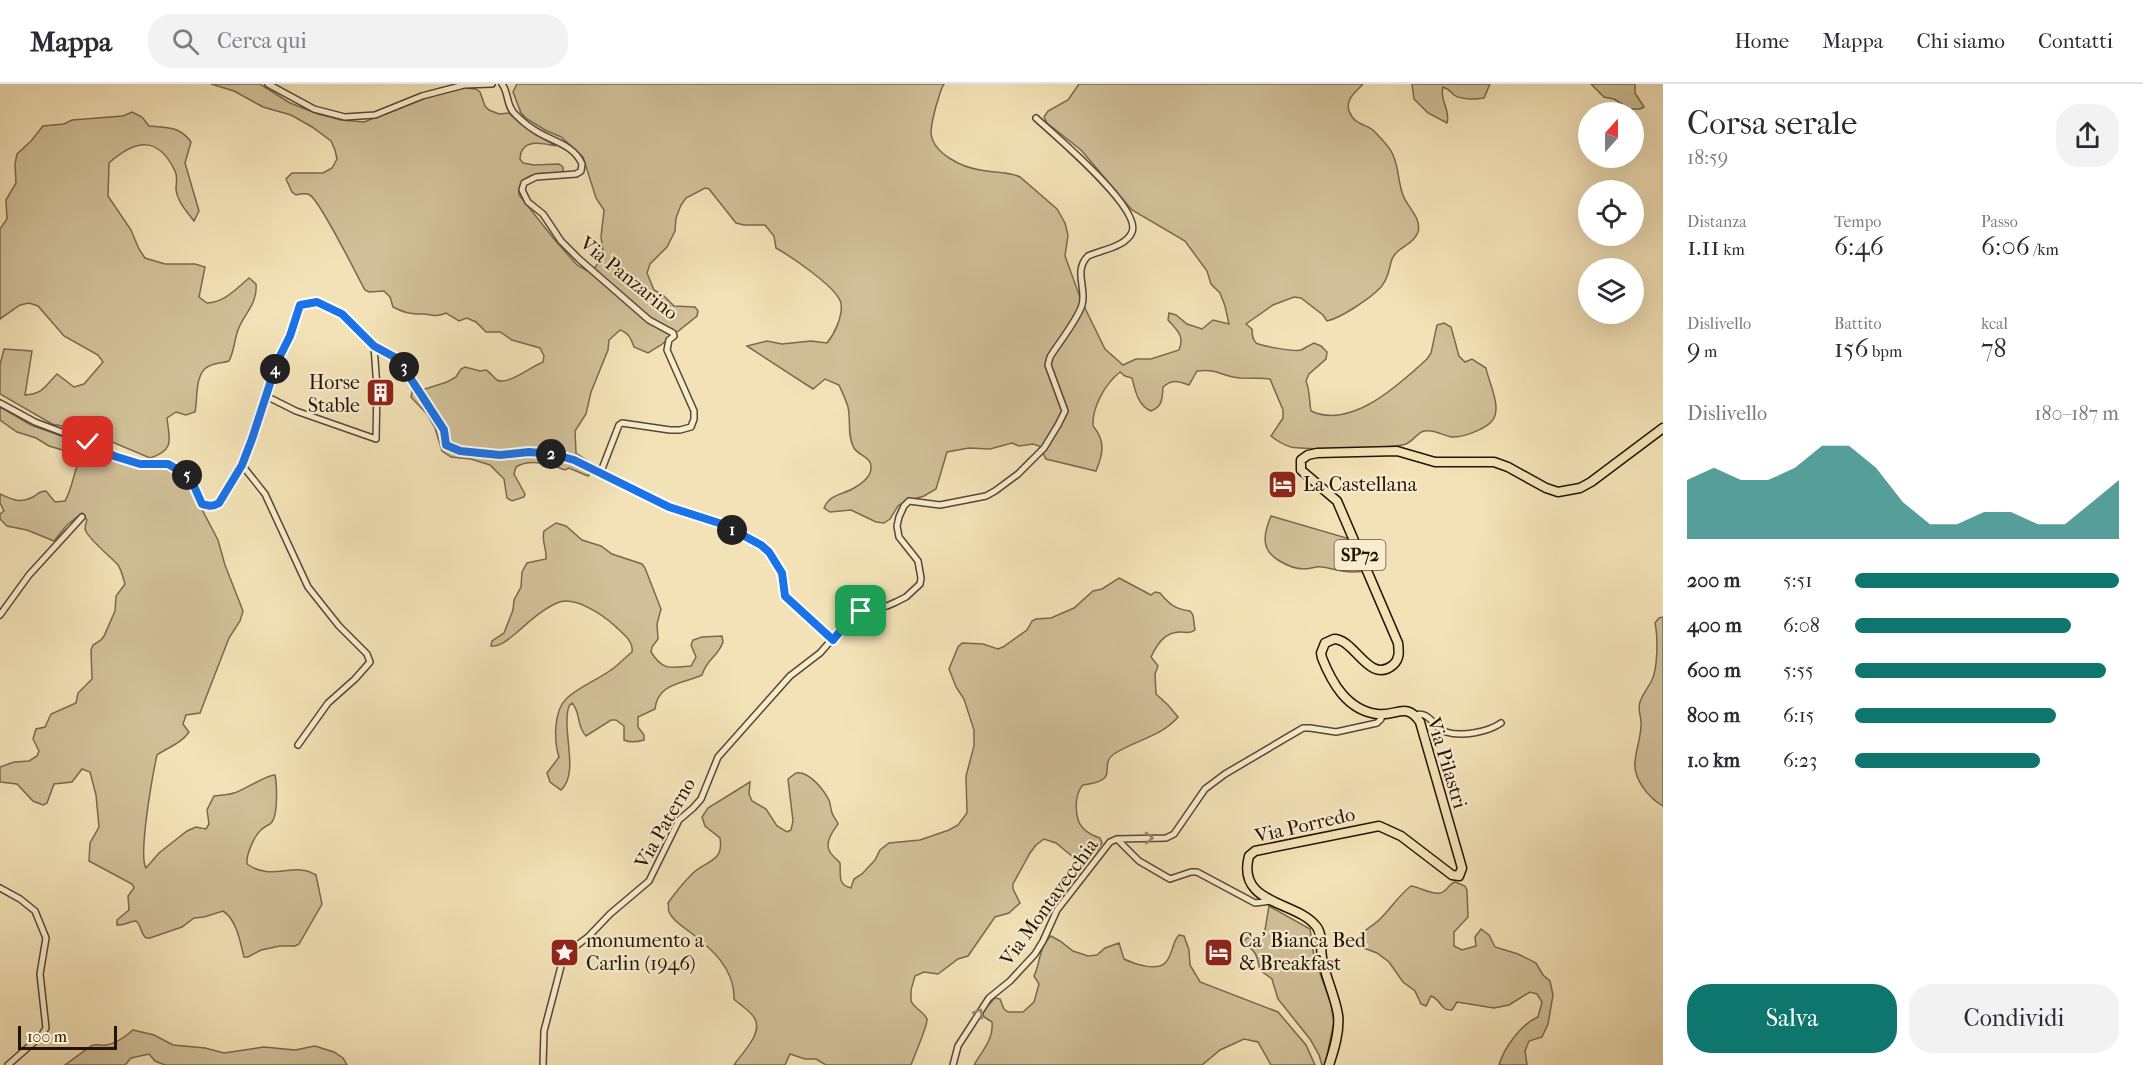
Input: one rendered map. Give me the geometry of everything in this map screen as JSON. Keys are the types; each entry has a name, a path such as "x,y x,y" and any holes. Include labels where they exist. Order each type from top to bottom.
{"main road":[{"name":"Via Pilastri","path":"1459,876 1462,868 1420,722 1408,710 1382,714 1368,711 1342,696 1322,658 1321,653 1325,643 1334,639 1345,641 1365,662 1376,669 1392,666 1398,657 1399,650 1337,501 1301,470 1300,463 1308,454 1397,451 1435,462 1494,462 1508,466 1546,488 1558,492 1580,488 1591,482 1663,428"},
{"name":"Via Porredo","path":"1329,1065 1337,1033 1338,1017 1325,974 1318,929 1310,921 1255,890 1248,861 1251,854 1255,851 1372,826 1384,827 1401,836 1455,877 1459,876"}],"street":[{"path":"268,84 314,109 345,117 375,115 422,96 464,85 492,84"},
{"name":"Via Panzarino","path":"502,84 512,112 533,130 561,142 574,153 582,164 580,171 576,174 536,177 524,183 522,190 528,202 543,214 561,241 579,259 649,320 673,333 674,336 669,340 667,350 694,411 691,427 680,430 622,423 619,425 600,474"},
{"name":"Via Paterno","path":"543,1065 544,1031 564,955 588,937 610,914 649,881 679,820 700,799 718,758 790,676 820,653 850,619 861,611 896,602 906,597 920,584 918,561 899,537 898,516 904,506 909,501 940,505 986,496 995,491 1018,474 1044,448 1065,411 1048,365 1050,357 1081,308 1083,298 1080,277 1084,261 1088,256 1125,240 1131,235 1133,226 1115,195 1079,155 1036,118"},
{"path":"0,403 35,422 88,442 114,456 140,464 168,464 190,477 202,504 210,507 219,503 242,465 280,354 290,336 300,305 317,302 342,314 374,346 400,361 444,430 446,445 460,451 500,455 529,452 553,454 574,460 669,507 722,524 761,545 782,573 785,596 833,640"},
{"path":"266,396 296,411 376,439 377,388 374,346"},
{"path":"242,465 265,494 308,587 339,626 367,654 370,662 328,703 298,745"},
{"path":"0,615 29,574 82,518"},
{"name":"Via Montavecchia","path":"953,1065 958,1046 989,998 1010,981 1035,954 1057,910 1110,842 1117,839 1166,838 1174,834 1205,789 1225,774 1303,728 1336,732 1377,723 1381,720 1382,714"},
{"path":"1415,715 1425,714 1438,727 1447,732 1471,732 1494,728 1502,723"},
{"path":"1117,839 1139,861 1170,879 1197,872 1255,903 1272,901"},
{"path":"0,888 20,899 34,911 46,938 40,974 46,1028 8,1065"}],"shaded area":[{"path":"211,84 260,84 290,103 318,114 341,120 364,122 436,94 465,88 476,89 480,92 489,110 499,114 509,113 521,124 556,146 533,144 524,148 520,159 523,163 559,164 563,167 563,173 541,173 527,177 519,187 519,195 577,265 591,273 603,251 601,237 604,210 596,198 583,157 561,137 545,130 521,113 513,92 517,84 944,84 936,106 931,133 937,147 949,158 965,166 1020,177 1057,209 1065,223 1068,235 1065,256 1081,300 1105,349 1123,365 1136,359 1151,359 1179,350 1181,337 1168,320 1169,313 1176,315 1187,324 1202,329 1213,320 1229,324 1225,306 1220,293 1211,284 1207,271 1185,241 1132,210 1081,150 1047,123 1044,117 1048,111 1068,100 1079,84 1363,84 1350,99 1349,111 1355,120 1373,130 1392,152 1403,195 1418,222 1416,237 1393,257 1381,287 1363,302 1340,316 1327,321 1323,315 1301,298 1294,297 1273,305 1246,324 1252,329 1256,343 1301,350 1314,343 1327,352 1326,359 1309,374 1306,381 1311,411 1326,415 1342,414 1358,409 1374,402 1389,391 1427,359 1431,353 1437,325 1444,323 1451,327 1459,356 1465,362 1472,359 1486,368 1494,395 1495,416 1484,427 1467,434 1451,437 1435,431 1422,432 1406,444 1398,446 1291,447 1271,436 1283,418 1283,410 1270,379 1240,378 1210,371 1197,371 1189,385 1175,382 1163,387 1160,404 1151,411 1140,402 1132,378 1120,372 1105,389 1097,404 1093,419 1093,426 1102,442 1096,471 1046,459 1039,446 1033,444 1019,446 1012,443 990,449 969,448 947,452 936,489 924,496 904,502 884,523 876,522 851,510 830,512 824,508 827,503 862,482 871,468 869,461 856,451 852,443 848,407 839,385 825,379 813,389 747,346 767,341 782,344 811,341 827,343 838,324 841,303 838,296 822,281 776,248 774,236 765,225 736,223 709,189 705,188 686,198 681,205 676,218 675,231 667,247 650,264 647,273 654,290 674,306 695,307 698,311 697,316 648,353 634,347 628,335 620,330 609,340 608,350 591,392 586,414 575,431 576,453 589,462 591,472 588,476 569,468 565,470 540,463 522,464 516,467 514,474 525,494 524,497 512,501 507,498 504,479 490,465 471,459 451,457 442,451 435,428 427,414 411,397 413,387 422,390 447,382 456,377 465,367 480,371 486,370 501,381 513,378 543,362 544,356 540,348 512,340 500,332 486,332 476,322 467,318 459,321 446,313 436,316 404,312 393,307 390,297 384,291 365,290 315,200 308,194 296,195 292,192 286,179 292,173 323,173 332,168 337,159 331,141 291,115 263,107 234,91"},
{"path":"1412,84 1490,84 1484,98 1477,99 1457,97 1443,87 1442,96 1448,114 1447,123 1428,113 1414,99"},
{"path":"1591,84 1635,84 1635,93 1641,102 1619,102 1604,97"},
{"path":"132,112 142,117 149,126 178,130 191,142 185,163 199,211 194,221 178,198 175,171 161,151 154,147 145,145 128,149 109,163 108,196 131,230 145,258 165,264 195,264 205,267 199,297 207,303 225,298 249,278 256,284 255,298 239,327 229,361 204,369 199,380 195,412 186,415 176,412 167,418 169,442 167,447 158,455 150,458 86,431 52,424 0,394 0,365 4,349 32,351 25,395 40,391 57,374 74,387 84,384 103,362 98,355 64,336 38,306 29,303 20,305 0,319 0,229 7,219 6,200 16,183 17,154 43,126 64,124 72,120 123,116"},
{"path":"0,407 31,425 89,446 115,460 141,469 166,469 186,479 218,540 243,611 240,621 229,638 200,713 186,715 183,724 189,732 157,755 147,813 144,860 146,868 159,853 187,831 196,827 206,829 209,824 207,810 214,796 234,793 275,775 274,818 256,837 249,851 247,864 265,871 299,870 316,875 322,904 299,944 261,950 244,957 235,926 223,911 194,918 182,927 150,938 144,936 136,921 117,925 117,920 129,910 128,896 134,888 132,884 89,861 90,843 99,827 96,795 90,772 82,769 72,782 54,784 47,803 43,805 33,801 17,784 0,782 0,767 14,762 29,761 37,756 39,751 33,739 36,729 45,727 51,714 76,703 78,693 92,679 91,650 93,645 104,636 115,611 116,596 125,584 118,565 86,533 87,520 82,513 67,525 54,541 27,530 7,526 0,519 0,514 4,511 0,503 0,494 12,499 24,500 46,491 55,502 65,501 78,463 69,452 17,432 0,420"},
{"path":"1271,516 1350,539 1363,571 1348,572 1320,567 1300,569 1281,562 1272,556 1266,546 1265,534"},
{"path":"556,523 566,526 582,540 601,546 612,554 642,564 661,609 657,624 658,639 651,652 663,665 668,667 691,666 696,657 691,645 693,640 722,636 723,642 702,675 666,689 657,700 655,709 638,717 638,727 644,735 644,740 629,742 624,740 624,726 616,720 611,720 586,736 572,703 567,716 569,773 561,790 550,782 547,773 559,757 556,726 562,704 577,690 617,666 632,652 632,648 627,638 603,617 588,607 564,601 546,609 504,642 491,646 492,641 504,633 513,610 514,600 521,587 522,572 527,563 546,559 544,531"},
{"path":"1119,578 1151,595 1155,592 1160,593 1173,605 1190,611 1193,615 1195,630 1166,636 1151,657 1158,666 1155,674 1156,694 1178,717 1156,734 1114,754 1109,759 1106,776 1095,783 1083,785 1080,789 1077,800 1078,819 1085,830 1100,838 1102,843 1098,849 1089,857 1078,861 1056,843 1044,839 1030,853 1013,884 1020,903 1009,913 995,917 968,956 958,959 938,974 924,972 915,976 911,1001 924,1014 927,1022 911,1065 826,1065 816,1059 805,1059 790,1054 785,1065 734,1065 754,1037 757,1025 755,1019 734,999 731,978 721,961 706,945 675,921 670,915 668,903 693,873 713,860 719,852 720,838 705,826 702,817 708,808 750,782 749,794 752,801 766,809 777,826 787,832 791,830 793,821 788,779 796,773 806,775 819,786 829,800 838,824 830,837 828,848 840,863 842,882 851,888 854,879 862,874 875,860 880,850 889,843 920,840 949,830 958,825 967,813 966,776 974,746 974,730 964,699 949,669 958,647 962,643 983,644 998,649 1003,647 1027,630 1032,621 1051,618 1074,608 1093,591 1102,589"},
{"path":"1663,617 1663,806 1652,798 1639,781 1635,762 1641,730 1639,705 1655,670 1657,645 1655,623"},
{"path":"1455,882 1465,886 1467,890 1468,917 1454,932 1454,946 1462,950 1476,946 1475,937 1481,929 1489,935 1495,947 1518,954 1536,963 1543,975 1550,981 1553,995 1548,1024 1542,1037 1529,1041 1525,1051 1527,1065 1499,1065 1514,1037 1525,1025 1538,1017 1542,1002 1537,994 1530,992 1509,1005 1494,1008 1457,1002 1452,1010 1445,1009 1431,996 1426,1006 1421,1004 1415,991 1403,982 1389,962 1377,953 1358,946 1356,942 1361,934 1378,921 1411,886 1440,893"},
{"path":"1269,906 1310,929 1314,956 1331,1004 1334,1022 1325,1065 1322,1065 1310,1039 1278,999 1272,979 1260,970 1255,954 1242,943 1247,938 1264,936"},
{"path":"1179,935 1184,936 1189,950 1190,965 1200,982 1278,1012 1306,1045 1315,1065 1271,1065 1258,1042 1244,1039 1220,1050 1202,1065 974,1065 987,1045 992,1028 992,1022 984,1017 982,1012 995,998 1000,999 1004,1009 1008,1012 1023,1012 1034,1002 1039,984 1034,976 1042,950 1051,936 1073,951 1088,956 1097,955 1105,948 1119,943 1124,959 1152,967 1166,962"},
{"path":"133,1030 154,1035 173,1045 205,1048 224,1053 264,1047 295,1050 315,1046 334,1052 343,1058 347,1065 165,1065 155,1061 149,1054 131,1058 125,1065 65,1065 91,1046 113,1043"}],"place":[{"name":"Horse Stable","path":"381,393"},
{"name":"La Castellana","path":"1282,484"},
{"name":"monumento a Carlin (1946)","path":"565,952"},
{"name":"Ca' Bianca Bed & Breakfast","path":"1218,952"}],"route":[{"path":"88,442 114,456 140,464 168,464 190,477 202,504 210,507 219,503 242,465 277,362 290,336 300,305 306,302 317,302 342,314 374,346 400,361 444,430 446,445 460,451 500,455 529,452 553,454 574,460 669,507 700,519 722,524 761,545 769,552 782,573 785,596 833,640 850,619 861,611"}]}
